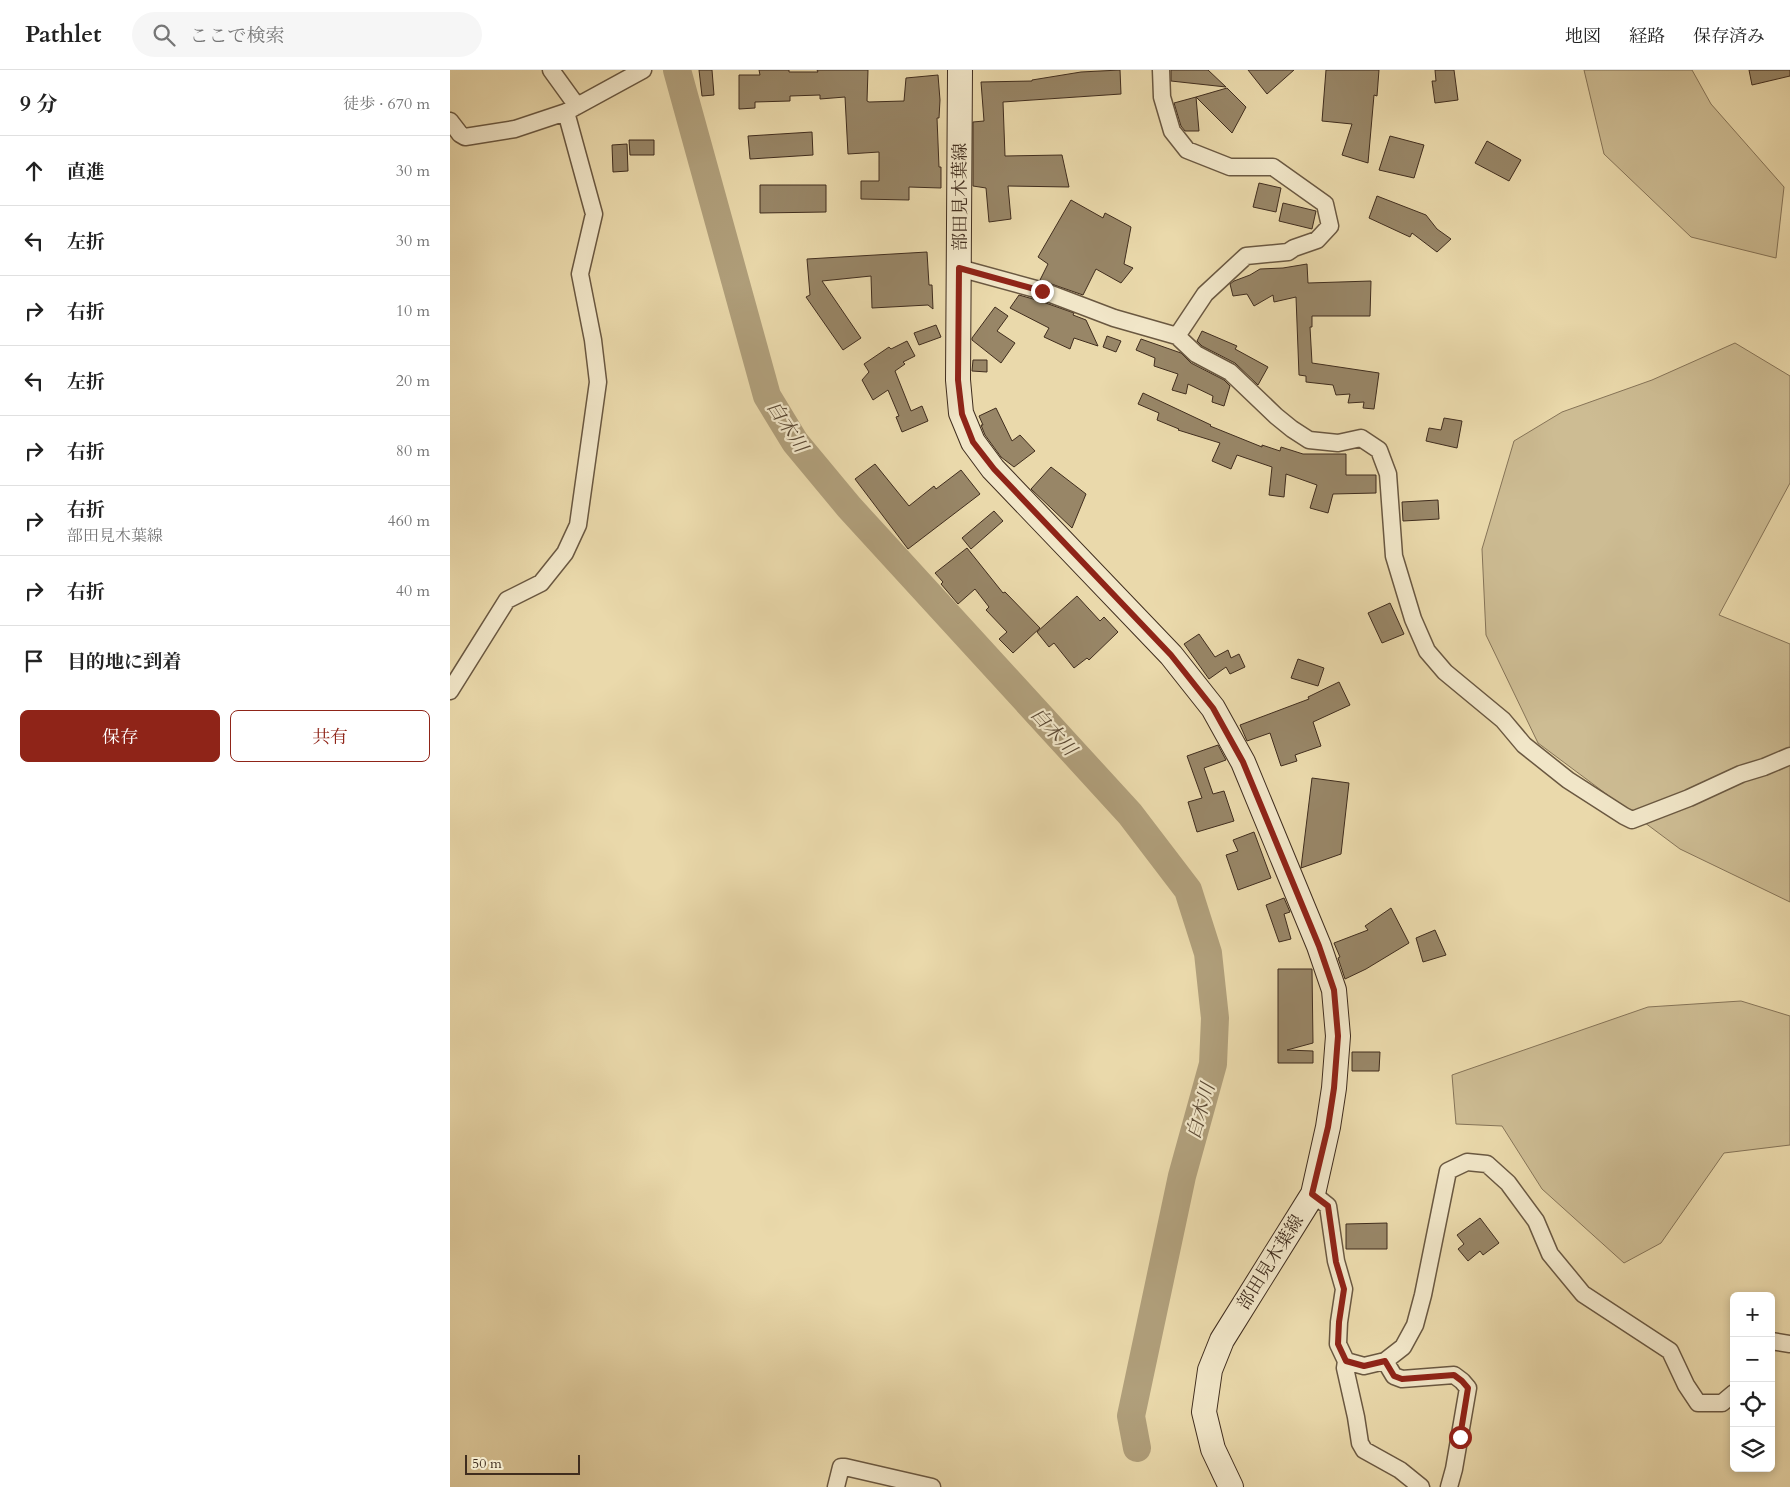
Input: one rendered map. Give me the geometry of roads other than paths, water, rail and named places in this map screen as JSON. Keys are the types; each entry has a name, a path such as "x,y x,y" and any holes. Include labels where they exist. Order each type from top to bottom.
{"main road":[{"name":"部田見木葉線","path":"960,70 958,380 962,414 973,442 994,469 1171,655 1213,708 1243,762 1319,946 1334,990 1338,1036 1334,1088 1328,1127 1312,1194 1222,1340 1210,1370 1204,1412 1213,1448 1231,1487"}],"street":[{"path":"450,691 507,600 541,584 565,553 578,525 598,382 593,340 580,274 594,214 571,109 551,70"},
{"path":"450,121 460,134 465,137 515,129 571,109 643,70"},
{"path":"1161,70 1162,97 1172,130 1187,150 1230,168 1273,167 1325,204 1330,226 1317,240 1288,252 1246,256 1205,294 1177,336"},
{"path":"959,268 1042,291 1114,318 1177,336 1196,354 1230,372 1276,416 1309,440 1338,443 1361,438 1379,450 1388,474 1394,556 1413,619 1426,651 1445,672 1503,720 1524,745 1568,780 1632,820 1790,756"},
{"path":"1346,1361 1364,1366 1385,1361 1403,1347 1415,1326 1423,1295 1448,1171 1466,1162 1487,1164 1508,1183 1536,1222 1550,1254 1583,1294 1670,1351 1686,1385 1698,1403 1722,1403 1730,1396"},
{"path":"1312,1194 1328,1206 1336,1262 1344,1289 1338,1344 1346,1361 1345,1368 1360,1444 1364,1450 1400,1470 1421,1487"},
{"path":"1775,1342 1790,1344"},
{"path":"1385,1361 1394,1376 1402,1379 1454,1375 1468,1388 1454,1469 1449,1487"},
{"path":"836,1487 840,1470 842,1467 845,1467 932,1487"}],"waterway":[{"name":"白木川","path":"677,70 767,396 795,442 849,507 1130,814 1188,890 1208,953 1215,1018 1213,1064 1182,1176 1131,1416 1137,1448"}]}
